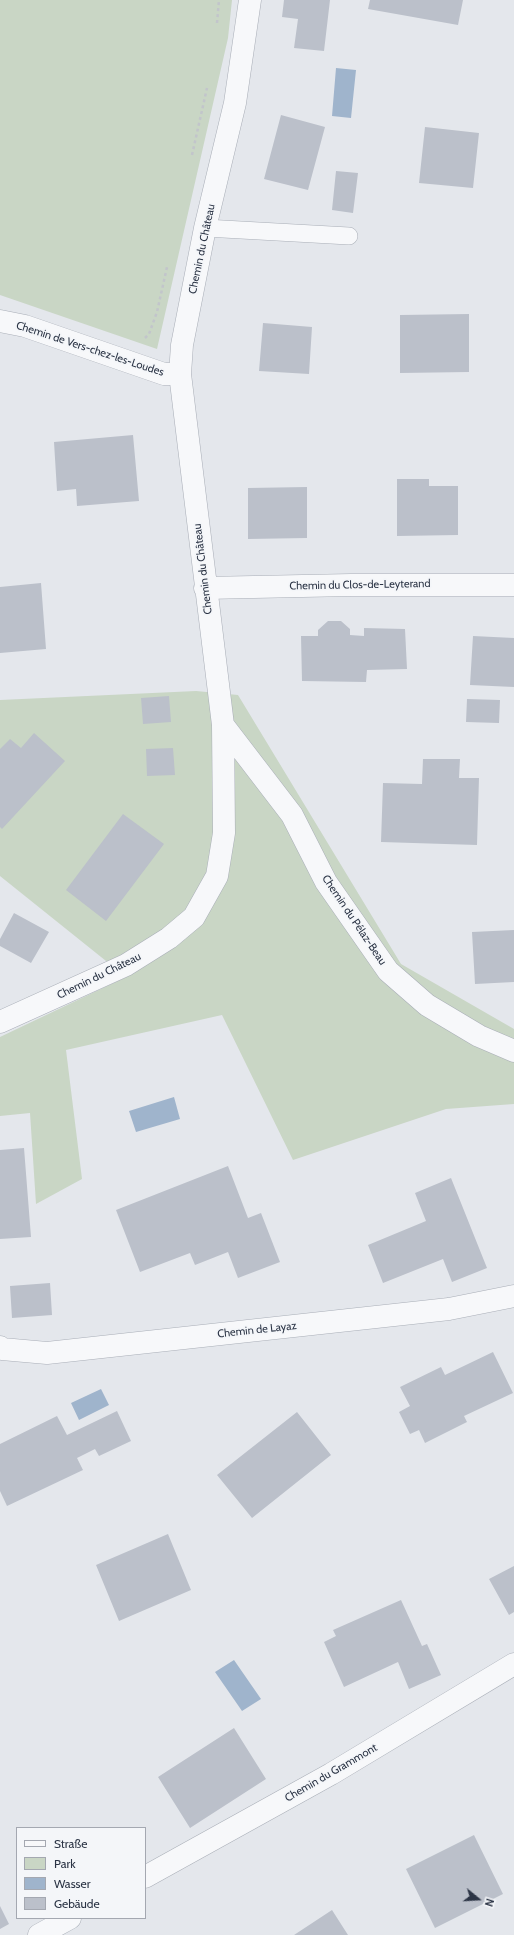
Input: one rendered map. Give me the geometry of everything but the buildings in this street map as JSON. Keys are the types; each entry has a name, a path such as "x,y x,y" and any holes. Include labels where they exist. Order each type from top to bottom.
{"street":[{"name":"Chemin du Château","path":"0,1022 126,965 169,938 194,917 217,876 224,833 223,725 205,588 180,374 182,345 206,228 235,103 250,0"},
{"name":"Chemin de Vers-chez-les-Loudes","path":"0,321 25,326 164,374 180,374"},
{"name":"Chemin du Clos-de-Leyterand","path":"205,588 351,585 514,585"},
{"name":"Chemin du Pélaz-Beau","path":"223,725 292,815 326,882 388,971 427,1005 479,1036 514,1051"},
{"name":"Chemin de Layaz","path":"0,1347 47,1353 449,1309 514,1296"},
{"name":"Chemin du Grammont","path":"146,1876 331,1774 514,1664"},
{"path":"39,1935 68,1919"}],"lane":[{"path":"206,228 349,236"}],"green space":[{"path":"0,0 232,0 228,38 157,349 0,295"},
{"path":"196,691 238,695 401,964 514,1029 514,1104 446,1109 293,1160 222,1015 66,1050 82,1179 36,1204 30,1113 0,1116 0,1037 126,977 0,876 0,700"}],"water":[{"path":"336,68 356,70 351,118 332,116"},
{"path":"174,1097 180,1119 136,1132 129,1111"},
{"path":"101,1389 109,1405 79,1420 71,1403"},
{"path":"234,1660 261,1699 242,1711 215,1672"}]}
